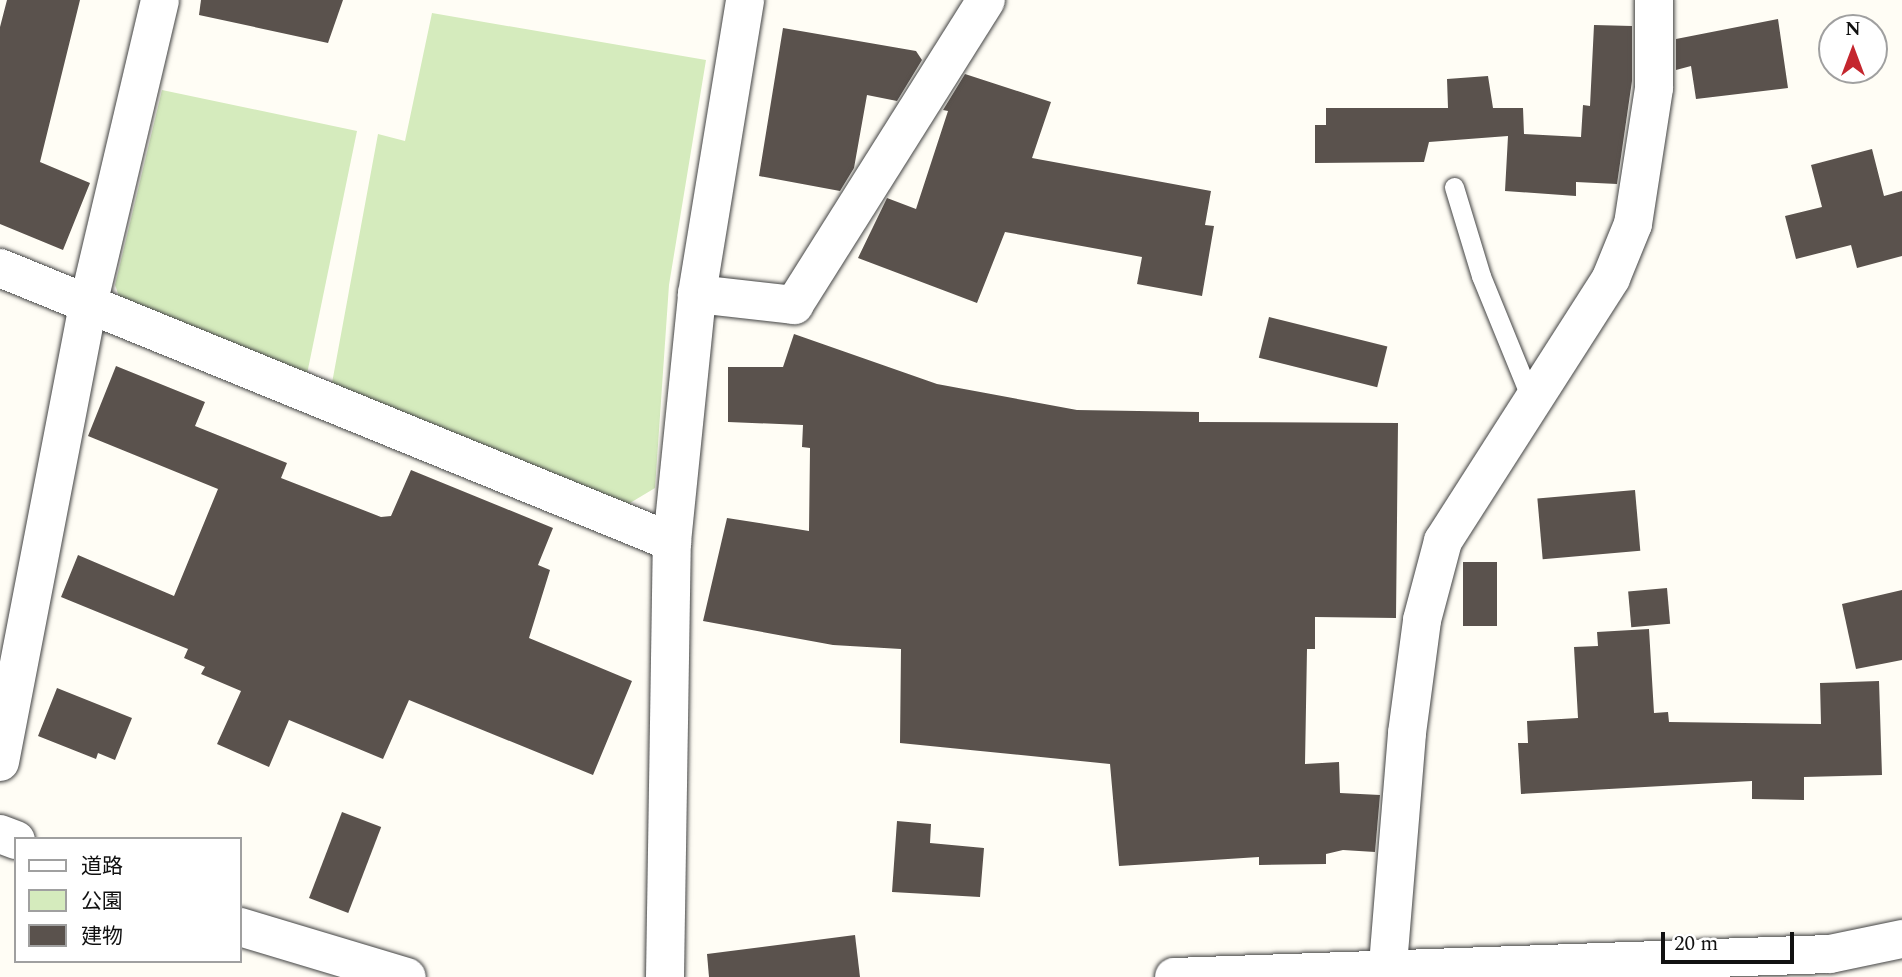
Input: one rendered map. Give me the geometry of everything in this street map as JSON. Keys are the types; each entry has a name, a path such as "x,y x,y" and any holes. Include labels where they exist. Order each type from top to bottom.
{"street":[{"path":"0,762 89,305 160,0"},
{"path":"665,977 672,542 697,294 745,0"},
{"path":"697,294 794,305 986,0"},
{"path":"1387,975 1422,620 1443,541 1611,278 1633,224 1654,88 1654,0"},
{"path":"0,268 672,542"},
{"path":"242,928 407,977"},
{"path":"1174,977 1387,975 1830,954 1902,939"}],"lane":[{"path":"1454,187 1481,276 1532,401"}],"green space":[{"path":"432,13 706,60 669,285 655,488 625,506 332,383 378,134 405,141"},
{"path":"162,90 357,131 307,374 120,299 115,285"}],"building":[{"path":"7,0 80,0 40,162 90,183 63,250 0,224 0,27"},
{"path":"201,0 343,0 328,43 199,15"},
{"path":"1778,19 1788,88 1696,99 1691,66 1676,70 1676,39"},
{"path":"1594,25 1632,26 1632,81 1617,184 1576,182 1576,196 1505,191 1508,136 1429,142 1424,162 1315,163 1315,125 1326,125 1326,108 1448,108 1447,79 1488,76 1493,108 1523,108 1524,134 1581,137 1583,105 1590,106"},
{"path":"783,28 916,51 922,60 897,101 867,95 854,168 840,191 759,176"},
{"path":"965,74 1051,102 1032,158 1211,191 1205,225 1214,226 1202,296 1137,284 1142,257 1005,232 977,303 858,258 887,198 916,209 948,111 943,110"},
{"path":"1872,149 1884,196 1902,191 1902,256 1857,268 1851,245 1796,259 1785,216 1822,207 1811,165"},
{"path":"1269,317 1387,347 1377,387 1259,358"},
{"path":"794,334 937,384 1077,410 1199,412 1199,422 1398,423 1396,618 1315,617 1315,649 1307,649 1305,764 1339,762 1340,793 1380,795 1375,852 1343,850 1326,854 1326,864 1259,865 1259,857 1119,866 1110,764 900,743 901,649 833,645 703,621 727,518 809,531 810,448 802,447 803,425 728,422 728,367 783,367"},
{"path":"116,366 205,402 195,426 287,463 281,478 381,517 391,516 411,470 553,528 538,565 550,570 529,638 632,681 593,775 409,700 383,759 289,720 269,767 217,744 241,691 201,674 205,667 184,658 188,649 61,597 78,555 174,596 218,489 88,436"},
{"path":"1635,490 1640,551 1543,559 1537,499"},
{"path":"1463,562 1497,562 1497,626 1463,626"},
{"path":"1667,588 1670,624 1631,627 1628,591"},
{"path":"1902,590 1902,660 1856,669 1842,604"},
{"path":"1649,629 1654,713 1668,712 1669,722 1821,724 1820,683 1879,681 1882,775 1804,777 1804,800 1752,799 1752,781 1521,794 1518,743 1528,743 1527,721 1578,718 1574,647 1598,646 1597,632"},
{"path":"57,688 132,718 115,760 98,753 96,759 38,736"},
{"path":"342,812 381,827 348,913 309,898"},
{"path":"897,821 931,824 930,843 984,848 980,897 892,892"},
{"path":"855,935 860,977 709,977 707,954"}]}
